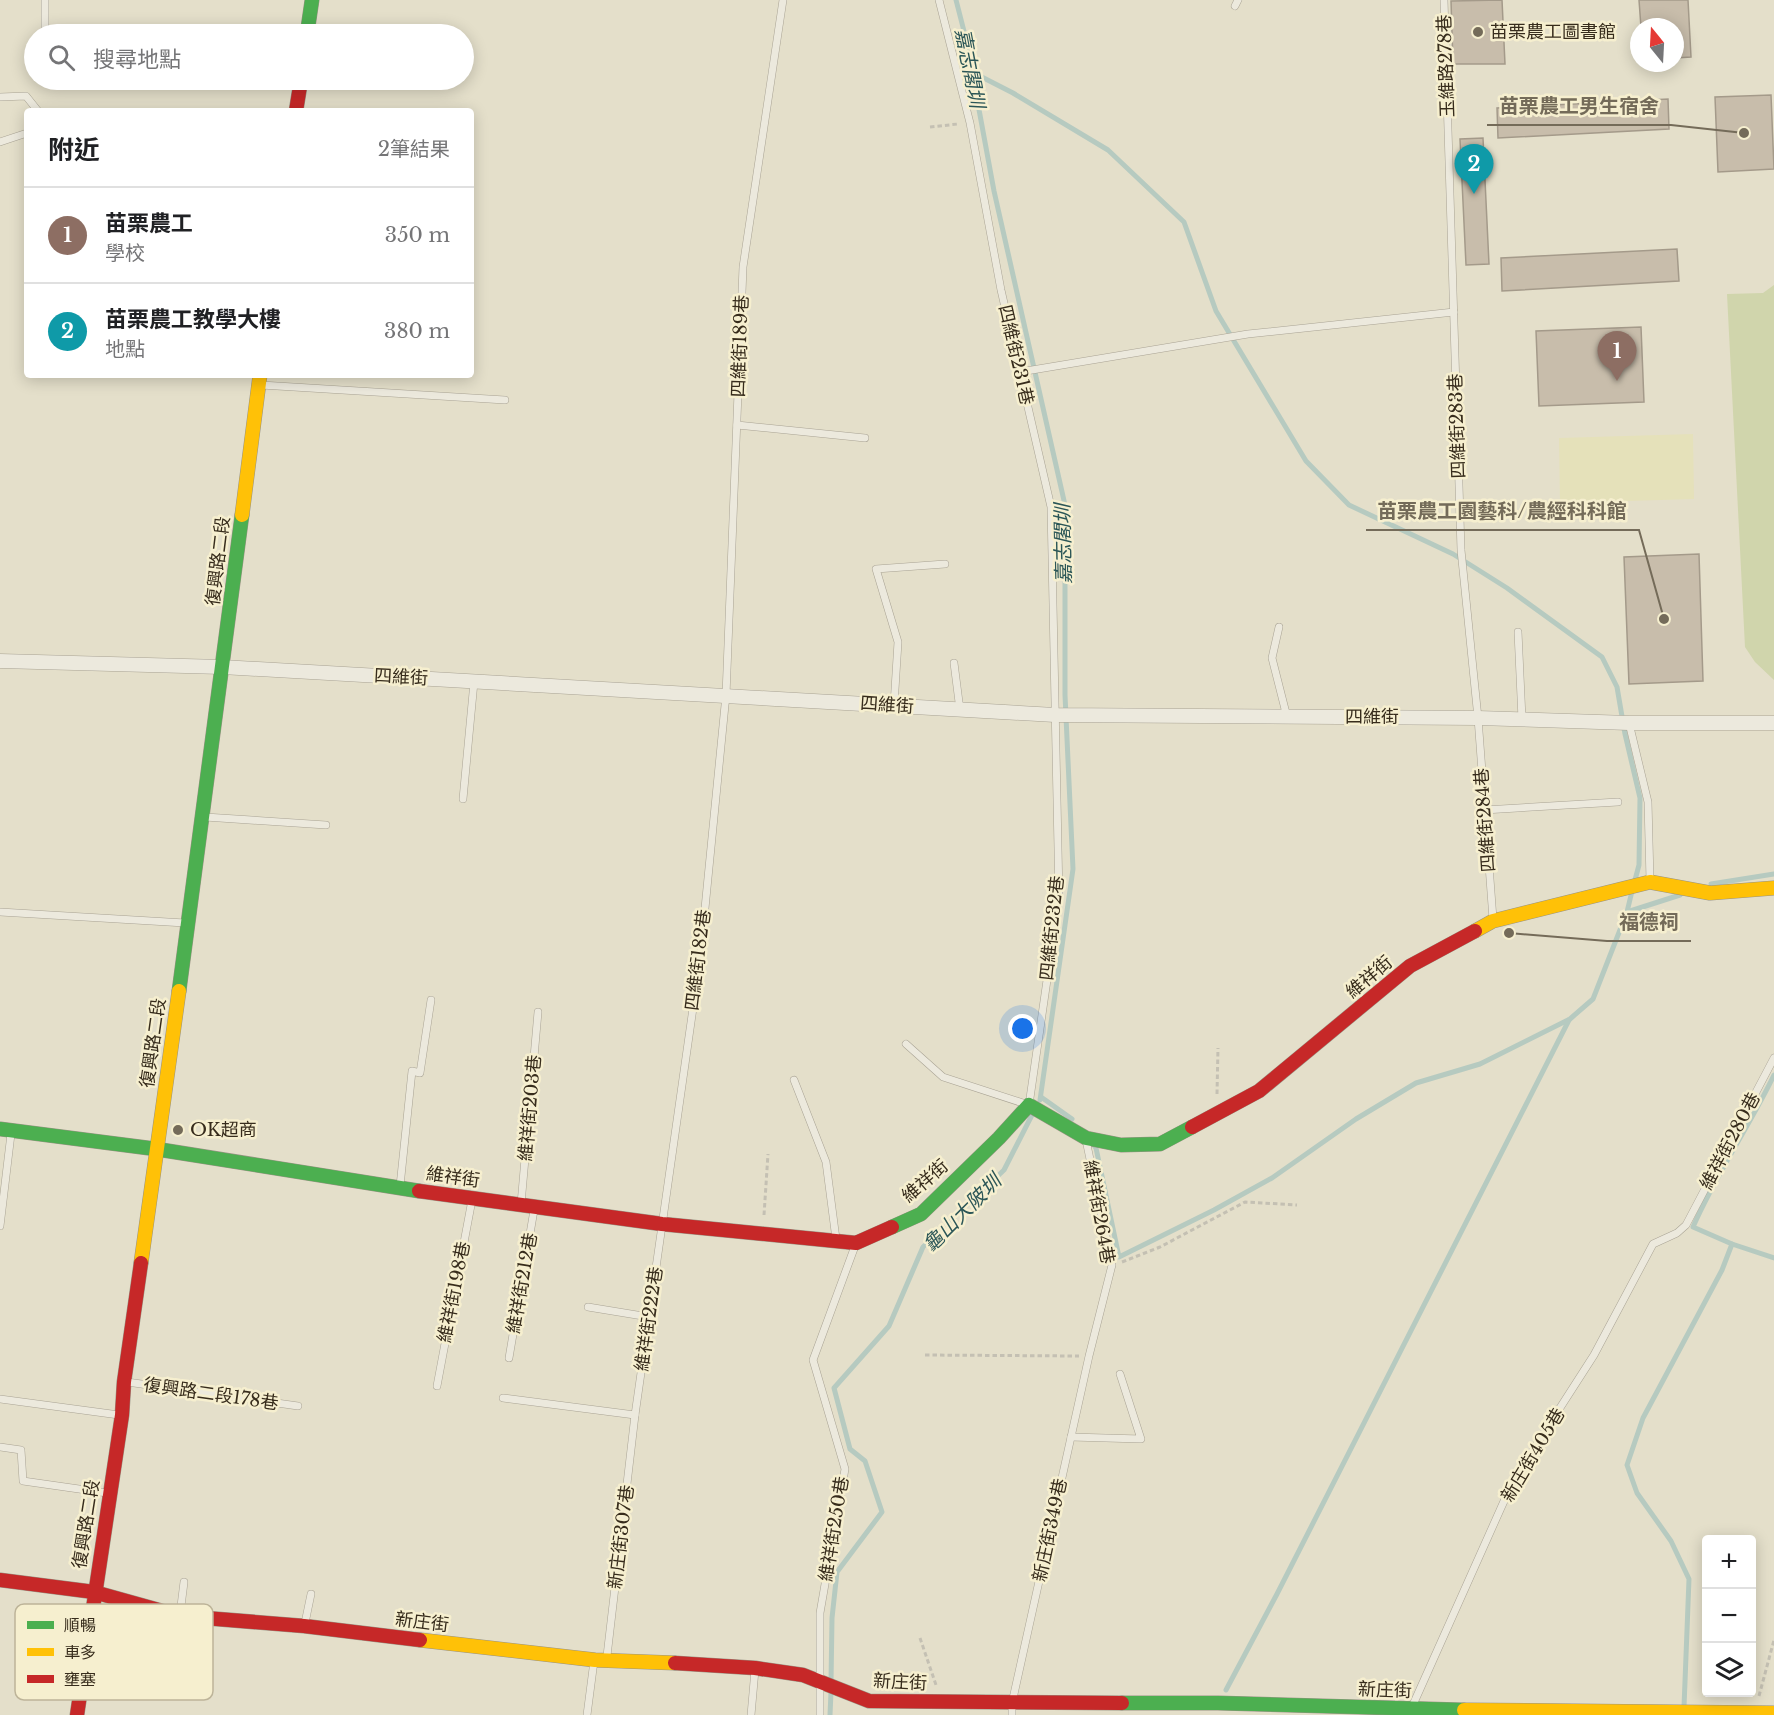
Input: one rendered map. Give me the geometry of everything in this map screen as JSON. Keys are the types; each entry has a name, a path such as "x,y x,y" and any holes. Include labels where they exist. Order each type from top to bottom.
{"street":[{"path":"308,24 312,0"},
{"path":"296,108 299,90"},
{"name":"復興路二段","path":"91,1604 122,1416 124,1382 203,817 259,380"},
{"name":"四維街","path":"0,661 222,667 1055,715 1774,723"},
{"name":"維祥街","path":"6,1130 156,1149 399,1188 662,1224 856,1243 921,1214 999,1138 1029,1105 1086,1138 1121,1145 1160,1144 1259,1092 1410,966 1493,921 1650,882 1710,893 1774,888"},
{"name":"新庄街","path":"0,1581 93,1592 136,1604"},
{"name":"新庄街","path":"213,1619 304,1626 601,1660 755,1668 803,1675 869,1701 941,1702 1012,1709 1217,1706 1410,1712 1774,1713"},
{"name":"復興路二段","path":"77,1715 79,1700"}],"lane":[{"path":"45,0 45,24"},
{"name":"四維街189巷","path":"726,695 742,267 783,0"},
{"name":"四維街231巷","path":"939,0 970,123 1001,290 1051,507 1055,715"},
{"name":"玉維路278巷","path":"1444,0 1454,312"},
{"path":"0,97 26,96 36,108"},
{"path":"0,141 24,134"},
{"path":"1020,372 1248,334 1454,312"},
{"name":"四維街283巷","path":"1454,312 1461,550 1478,718"},
{"path":"259,380 505,400"},
{"path":"737,425 865,438"},
{"path":"894,705 898,642 876,569 945,564"},
{"path":"1279,627 1272,658 1287,717"},
{"path":"1518,632 1522,720"},
{"path":"954,663 960,710"},
{"path":"463,799 474,682"},
{"name":"四維街182巷","path":"662,1224 700,958 726,695"},
{"name":"四維街232巷","path":"1029,1105 1059,897 1055,715"},
{"name":"四維街284巷","path":"1478,718 1493,921"},
{"path":"1629,723 1648,802 1650,882"},
{"path":"1484,810 1618,802"},
{"path":"203,817 326,825"},
{"path":"0,912 188,923"},
{"path":"399,1188 412,1071 420,1073 431,1000"},
{"name":"維祥街203巷","path":"528,1206 538,1012"},
{"path":"906,1044 943,1077 1029,1105"},
{"name":"維祥街280巷","path":"1686,1225 1774,1058"},
{"path":"794,1080 826,1162 836,1240"},
{"path":"0,1227 6,1130"},
{"name":"維祥街264巷","path":"1086,1138 1112,1265 1089,1356"},
{"name":"維祥街198巷","path":"436,1386 472,1198"},
{"name":"維祥街212巷","path":"509,1358 528,1206"},
{"name":"維祥街222巷","path":"635,1415 662,1224"},
{"name":"新庄街405巷","path":"1410,1712 1513,1481 1594,1355 1653,1244 1677,1233 1686,1225"},
{"name":"維祥街250巷","path":"820,1715 820,1612 845,1469 813,1360 856,1243"},
{"path":"588,1307 649,1317"},
{"name":"新庄街349巷","path":"1012,1709 1089,1356"},
{"path":"1071,1437 1141,1439 1120,1374"},
{"name":"復興路二段178巷","path":"124,1382 298,1406"},
{"path":"503,1398 635,1415"},
{"path":"0,1399 122,1416"},
{"name":"新庄街307巷","path":"587,1715 601,1660 635,1415"},
{"path":"0,1447 21,1450 23,1480 110,1493"},
{"path":"181,1604 184,1582"},
{"path":"304,1626 311,1594"},
{"path":"752,1715 755,1668"}],"path":[{"path":"930,128 970,123"},
{"path":"1216,1115 1218,1048"},
{"path":"763,1233 768,1154"},
{"path":"1112,1265 1160,1247 1245,1202 1297,1205"},
{"path":"925,1355 1089,1356"},
{"path":"920,1638 941,1702"},
{"path":"1755,1712 1774,1640"}],"shaded area":[{"path":"1693,434 1694,499 1560,503 1559,438"}],"green space":[{"path":"1774,285 1774,680 1755,662 1745,647 1727,294 1763,293"}],"building":[{"name":"苗栗農工圖書館","path":"1502,0 1505,64 1453,64 1451,1"},
{"path":"1639,0 1688,0 1691,57 1684,57 1684,18 1640,18"},
{"path":"1771,95 1774,169 1718,172 1715,97"},
{"path":"1668,99 1669,129 1498,138 1497,108"},
{"path":"1483,138 1489,264 1466,265 1460,139"},
{"path":"1677,249 1679,281 1502,291 1501,258"},
{"path":"1641,327 1644,402 1539,406 1536,331"},
{"path":"1699,554 1703,681 1629,684 1624,557"}],"waterway":[{"name":"嘉志閣圳","path":"956,0 966,39 994,191 1065,505 1065,695 1073,869 1040,1100"},
{"path":"972,72 1013,93 1108,150 1184,222 1216,311 1306,461 1349,505 1453,554 1507,588 1602,657 1617,687 1640,798 1639,865 1635,880"},
{"path":"1711,884 1774,874"},
{"path":"1093,1144 1096,1148 1119,1257 1214,1210 1272,1178 1356,1119 1416,1083 1480,1064 1570,1019 1593,999 1627,912 1632,891"},
{"path":"1627,912 1680,895"},
{"path":"1226,1690 1569,1020"},
{"path":"1684,1707 1689,1579 1671,1541 1637,1493 1627,1465 1643,1418 1722,1270 1732,1244 1693,1227 1774,1075"},
{"path":"1041,1097 1072,1119"},
{"name":"龜山大陂圳","path":"831,1682 832,1618 837,1572 882,1512 865,1461 850,1449 834,1388 889,1326 923,1247 1004,1170 1034,1111"},
{"path":"1732,1244 1774,1258"},
{"name":"龜山大陂圳","path":"830,1715 831,1692"}],"traffic: fast":[{"path":"308,24 312,0"},
{"path":"179,991 242,515"},
{"path":"892,1227 921,1214 999,1138 1029,1105 1086,1138 1121,1145 1160,1144 1192,1127"},
{"path":"0,1129 156,1149 419,1191"},
{"path":"1122,1703 1218,1703 1464,1710"}],"traffic: slow":[{"path":"242,515 260,378"},
{"path":"1475,931 1493,921 1650,882 1710,893 1774,888"},
{"path":"141,1263 179,991"},
{"path":"420,1640 595,1660 675,1663"},
{"path":"1464,1710 1774,1713"}],"traffic: jam":[{"path":"296,108 299,90"},
{"path":"1192,1127 1259,1091 1410,966 1475,931"},
{"path":"419,1191 662,1224 856,1243 892,1227"},
{"path":"94,1604 122,1415 124,1382 141,1263"},
{"path":"0,1580 94,1592 137,1604"},
{"path":"213,1619 304,1626 420,1640"},
{"path":"675,1663 755,1668 803,1675 869,1701 1122,1703"},
{"path":"77,1715 79,1700"}],"place":[{"name":"苗栗農工圖書館","path":"1478,32"},
{"name":"苗栗農工男生宿舍","path":"1744,133"},
{"name":"苗栗農工教學大樓","path":"1474,194"},
{"name":"苗栗農工","path":"1617,381"},
{"name":"苗栗農工園藝科/農經科科館","path":"1664,619"},
{"name":"福德祠","path":"1509,933"},
{"name":"OK超商","path":"178,1130"}]}
